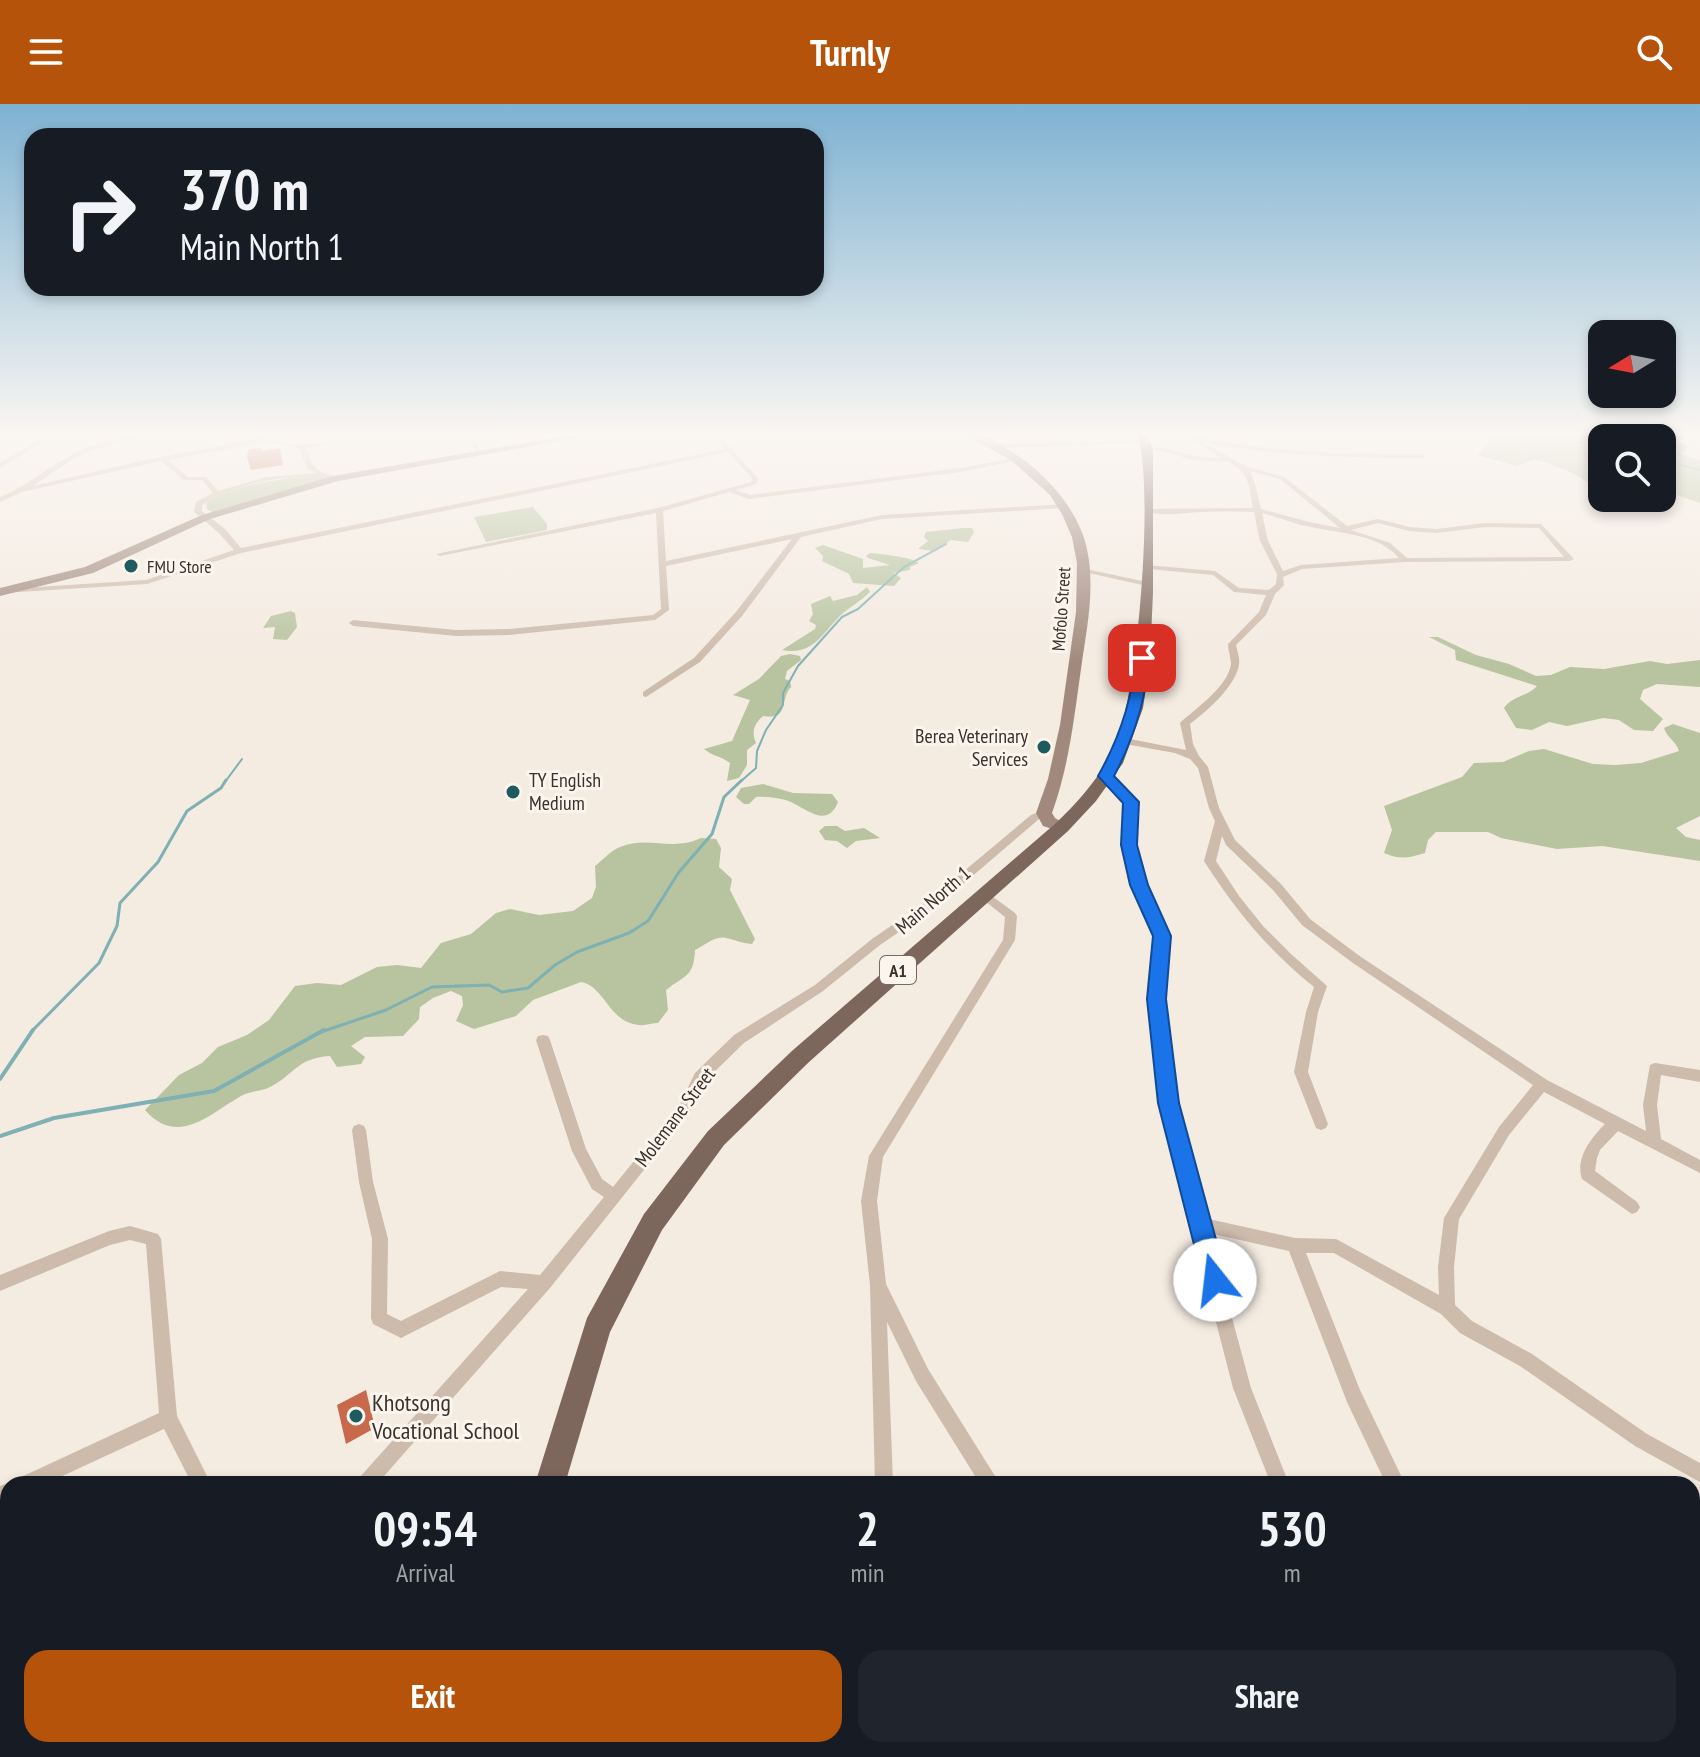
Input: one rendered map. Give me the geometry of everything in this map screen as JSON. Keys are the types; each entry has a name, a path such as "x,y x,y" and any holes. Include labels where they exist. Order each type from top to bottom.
{"main road":[{"path":"1,592 89,570 206,517 229,510"},
{"name":"Mofolo Street","path":"1044,813 1060,765 1084,592 1080,538 1066,510"},
{"name":"Main North 1","path":"552,1476 597,1328 624,1272 669,1200 716,1138 751,1102 1062,827 1082,808 1105,776 1125,741 1141,682 1148,576 1148,511"},
{"path":"1044,813 1049,822 1062,827"}],"street":[{"path":"198,510 239,551"},
{"path":"1,592 147,582 239,551 436,510"},
{"path":"440,554 658,510"},
{"path":"353,623 456,633 509,632 655,617 665,610 659,510"},
{"path":"664,564 882,517 996,510"},
{"path":"1148,511 1253,510"},
{"path":"1256,510 1264,541 1281,575 1280,585 1271,593 1263,613 1232,644 1235,664 1217,694 1202,711 1185,723 1188,744 1203,767 1230,842 1277,887 1306,922 1392,984 1542,1084 1700,1167"},
{"path":"1257,510 1315,526 1346,529 1396,548 1405,560"},
{"path":"1322,510 1346,529"},
{"path":"1281,575 1301,567 1405,560 1570,559 1541,526 1485,525 1437,531 1409,529 1378,521 1346,529"},
{"path":"646,694 697,660 739,614 798,536"},
{"path":"1084,570 1148,576 1215,573 1237,590 1271,593"},
{"path":"1125,741 1177,750 1194,757"},
{"path":"1105,776 1131,802 1129,845 1139,885 1162,936 1157,999 1159,1041 1176,1140 1242,1388 1277,1476"},
{"name":"Molemane Street","path":"372,1476 544,1283 685,1108 700,1077 739,1039 819,988 876,942 937,900 1035,817 1044,813"},
{"path":"1220,821 1210,861 1242,912 1278,953 1321,986 1312,1012 1301,1072 1321,1124"},
{"path":"884,1476 878,1285 869,1201 876,1156 1009,940 1011,916 985,895"},
{"path":"543,1040 579,1151 597,1184 614,1196"},
{"path":"1654,1142 1650,1105 1655,1069 1700,1076"},
{"path":"1447,1308 1446,1267 1452,1218 1504,1131 1542,1084"},
{"path":"1615,1124 1596,1142 1587,1163 1587,1174 1632,1207"},
{"path":"359,1130 366,1182 380,1239 379,1318 401,1330 500,1279 544,1283"},
{"path":"1199,1224 1295,1245 1336,1246 1447,1308 1466,1327 1526,1360 1641,1440 1700,1473"},
{"path":"0,1283 109,1238 130,1233 153,1239 168,1418 198,1476"},
{"path":"1295,1245 1332,1347 1369,1434 1392,1476"},
{"path":"878,1285 922,1375 986,1476"},
{"path":"42,1476 168,1418"}],"green space":[{"path":"536,510 547,524 547,530 486,542 474,517"},
{"path":"972,528 974,532 968,542 951,540 934,551 918,549 928,541 924,537 926,532"},
{"path":"823,545 863,559 863,568 890,565 868,558 866,556 870,553 903,557 919,563 910,570 893,573 901,578 894,586 853,583 849,574 822,561 823,556 815,548"},
{"path":"867,587 870,592 841,615 816,642 802,650 782,650 815,629 816,625 809,621 813,614 811,604 830,596 833,601 857,595"},
{"path":"291,611 295,613 297,627 287,640 273,639 275,627 263,628 271,616"},
{"path":"1429,637 1438,637 1476,655 1509,664 1536,676 1551,675 1570,667 1604,669 1650,661 1667,664 1700,660 1700,687 1657,684 1643,690 1640,699 1663,719 1653,731 1634,730 1619,720 1603,718 1567,726 1549,722 1532,730 1516,728 1504,708 1537,686 1456,660 1455,650"},
{"path":"781,656 800,656 801,660 787,671 785,679 790,681 791,687 781,712 775,716 763,716 757,722 754,728 756,743 747,750 747,765 739,778 727,781 730,763 704,749 732,741 750,700 733,695 759,679"},
{"path":"1673,724 1700,733 1700,816 1676,828 1686,837 1700,840 1700,861 1602,846 1557,849 1501,838 1488,832 1436,832 1428,840 1425,853 1404,858 1384,853 1392,830 1384,806 1462,777 1474,763 1503,762 1529,751 1544,749 1593,764 1641,763 1679,751 1664,728"},
{"path":"763,784 793,793 832,794 838,802 834,810 824,816 780,799 756,797 749,804 744,804 736,797 741,788"},
{"path":"825,826 837,826 845,831 864,828 880,838 856,841 847,848 837,841 825,840 819,831"},
{"path":"701,838 716,839 721,848 719,867 732,879 730,890 755,939 752,944 718,938 695,950 690,971 666,990 668,1010 658,1023 641,1025 620,1018 596,990 581,982 533,1000 516,1016 474,1029 456,1021 463,1005 462,996 451,991 420,1007 419,1019 403,1036 365,1037 351,1046 365,1057 361,1064 337,1067 330,1056 310,1060 278,1083 245,1094 196,1123 184,1126 171,1126 158,1121 145,1110 179,1075 202,1063 218,1047 247,1035 269,1020 295,986 317,983 341,985 377,967 397,965 421,968 441,943 471,934 496,913 510,909 539,915 573,911 592,898 596,887 595,866 620,847 641,842 680,844"}],"building":[{"name":"Khotsong Vocational School","path":"366,1390 375,1428 346,1444 337,1405"}],"waterway":[{"path":"740,782 756,768 757,751 766,730 783,705 783,693 798,666 842,617 858,609 904,567 946,544"},
{"path":"225,782 242,759"},
{"path":"31,1032 99,963 117,926 120,903 158,862 187,811 221,788 226,780"},
{"path":"321,1032 386,1010 432,987 489,985 502,992 528,988 555,965 577,952 629,933 648,921 679,872 712,834 724,797 742,780"},
{"path":"0,1079 33,1030"},
{"path":"0,1136 54,1118 214,1091 324,1030"}],"place":[{"name":"FMU Store","path":"131,566"},
{"name":"Berea Veterinary Services","path":"1044,747"},
{"name":"TY English Medium","path":"513,792"},
{"name":"Khotsong Vocational School","path":"356,1416"}],"route":[{"path":"1142,658 1141,682 1125,741 1105,776 1131,802 1129,845 1139,885 1162,936 1157,999 1159,1041 1168,1103 1215,1280"}]}
